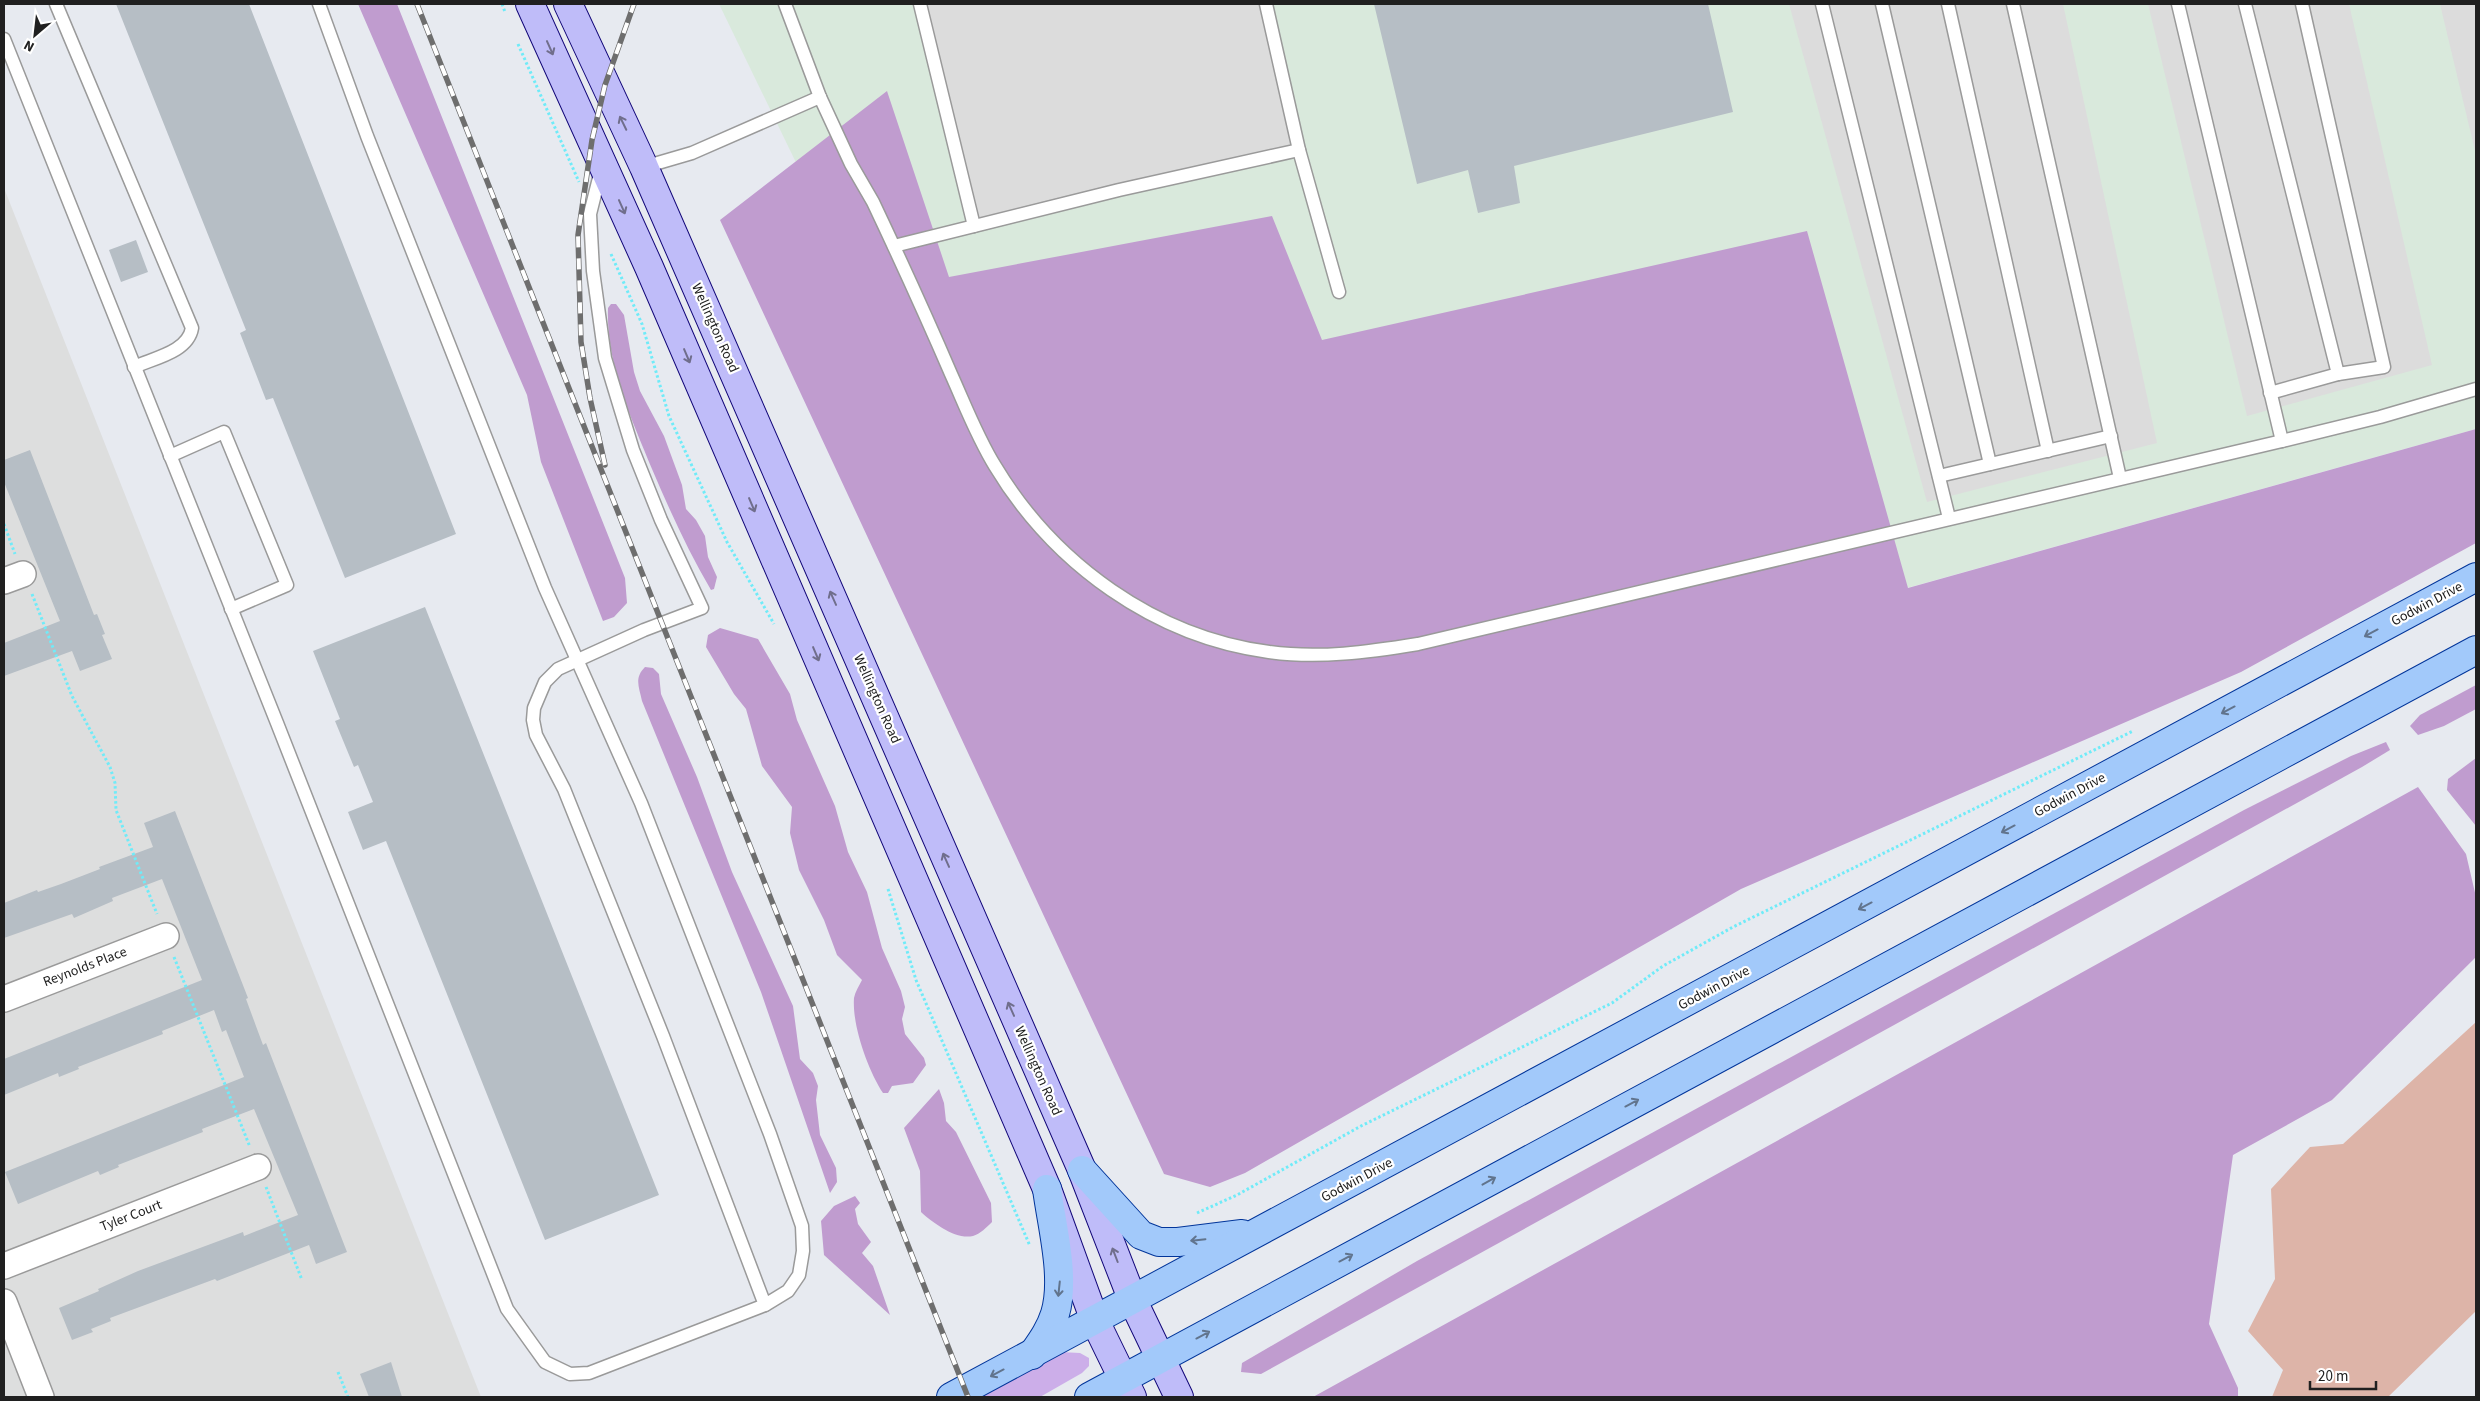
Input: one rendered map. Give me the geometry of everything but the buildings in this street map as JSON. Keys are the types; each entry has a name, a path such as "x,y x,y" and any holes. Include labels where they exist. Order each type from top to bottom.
{"main road":[{"name":"Wellington Road","path":"568,4 644,167 1082,1170 1133,1301 1179,1397"},
{"path":"518,8 602,162 1047,1189 1095,1321 1128,1388"},
{"name":"Godwin Drive","path":"951,1397 1133,1301 2476,578"},
{"path":"1089,1397 1128,1388 1160,1358 2476,650"},
{"path":"1082,1170 1141,1235 1159,1242 1221,1238 1263,1230"},
{"path":"1032,1355 1046,1336 1055,1314 1060,1284 1047,1189"}],"street":[{"name":"Reynolds Place","path":"4,999 166,936"},
{"name":"Tyler Court","path":"4,1266 258,1167"},
{"path":"4,1302 41,1397"}],"lane":[{"path":"56,4 192,328 190,338 182,346 134,367"},
{"path":"4,39 507,1309 520,1330 545,1362 553,1368 570,1374 588,1374 766,1305 788,1291 799,1275 803,1251 802,1226 767,1124 641,803 546,588 396,210 319,4"},
{"path":"785,4 820,97 894,246 982,443 1019,502 1042,529 1079,565 1120,596 1149,614 1188,632 1228,645 1270,652 1318,655 1368,652 1418,644 2282,441 2389,414 2476,389"},
{"path":"920,4 974,226"},
{"path":"1266,4 1299,150 1339,292"},
{"path":"1822,4 1949,518"},
{"path":"1882,4 1990,464"},
{"path":"1948,4 2048,451"},
{"path":"2013,4 2120,478"},
{"path":"2178,4 2282,441"},
{"path":"2245,4 2338,374"},
{"path":"2270,392 2338,374 2384,367 2302,4"},
{"path":"644,167 692,153 820,97"},
{"path":"894,246 1119,190 1299,150"},
{"path":"602,162 591,209 593,271 605,358 633,450 657,511 702,608 644,630 558,669 545,682 534,708 533,720 536,735 564,789 660,1027 766,1305"},
{"path":"170,456 224,432 287,585 231,609"},
{"path":"1939,476 2111,436"}],"path":[{"path":"502,4 518,8"},
{"path":"517,40 591,209"},
{"path":"610,252 642,324 669,416 748,584 776,627"},
{"path":"4,524 14,578 72,696 110,767 115,783 116,810 302,1280"},
{"path":"1195,1215 1237,1195 1361,1126 1612,1003 1664,966 1733,927 2139,728"},
{"path":"886,882 916,980 1031,1248"},
{"path":"338,1372 348,1397"}],"shaded area":[{"path":"358,4 397,4 625,578 627,603 614,617 603,621 541,462 527,395"},
{"path":"719,4 2476,4 2476,429 1907,588 890,356"},
{"path":"920,4 1266,4 1299,150 974,226"},
{"path":"1789,4 2063,4 2157,443 1927,502"},
{"path":"2148,4 2349,4 2432,365 2247,416"},
{"path":"2440,4 2476,4 2476,155"},
{"path":"887,91 949,277 1272,216 1322,340 1807,231 1908,588 2476,429 2476,543 2241,672 1741,889 1245,1173 1210,1187 1164,1174 720,220"},
{"path":"4,188 481,1397 4,1397"},
{"path":"611,304 616,304 624,315 634,372 640,391 664,436 682,485 686,509 696,520 705,536 708,557 717,577 714,589 711,590 680,531 628,410 611,350 608,308"},
{"path":"720,628 758,639 790,694 797,720 835,806 848,852 867,892 882,948 901,991 905,1007 902,1019 905,1034 924,1058 926,1065 913,1083 892,1086 888,1093 883,1093 877,1083 858,1034 854,998 862,980 837,955 824,920 799,870 790,833 792,807 762,766 746,709 734,694 706,647 708,635"},
{"path":"645,667 653,668 659,674 661,694 697,777 732,872 793,1006 800,1059 813,1073 818,1086 816,1100 820,1135 836,1168 837,1182 830,1193 761,992 642,701 638,679"},
{"path":"2476,685 2476,709 2444,726 2418,735 2410,726 2420,715"},
{"path":"2386,742 2390,750 2362,767 1261,1374 1241,1372 1242,1363 1417,1261 2244,810 2351,756"},
{"path":"2476,758 2476,826 2447,790 2448,779"},
{"path":"2418,787 2466,854 2476,897 2476,957 2332,1100 2233,1155 2209,1324 2238,1388 2238,1397 1313,1397"},
{"path":"2476,1022 2476,1311 2388,1397 2272,1397 2283,1370 2248,1331 2275,1279 2271,1189 2310,1147 2343,1144"},
{"path":"939,1089 944,1103 946,1121 956,1132 991,1203 992,1222 981,1232 973,1236 966,1237 952,1233 921,1212 920,1171 904,1128"},
{"path":"855,1196 860,1203 855,1209 858,1224 871,1242 862,1253 873,1266 890,1315 824,1255 821,1221 834,1206"},
{"path":"1061,1352 1080,1353 1089,1358 1089,1366 1082,1373 1040,1397 973,1397"}],"railway":[{"path":"417,4 968,1397"},
{"path":"605,465 590,398 581,342 578,235 592,140 605,85 634,4"}]}
